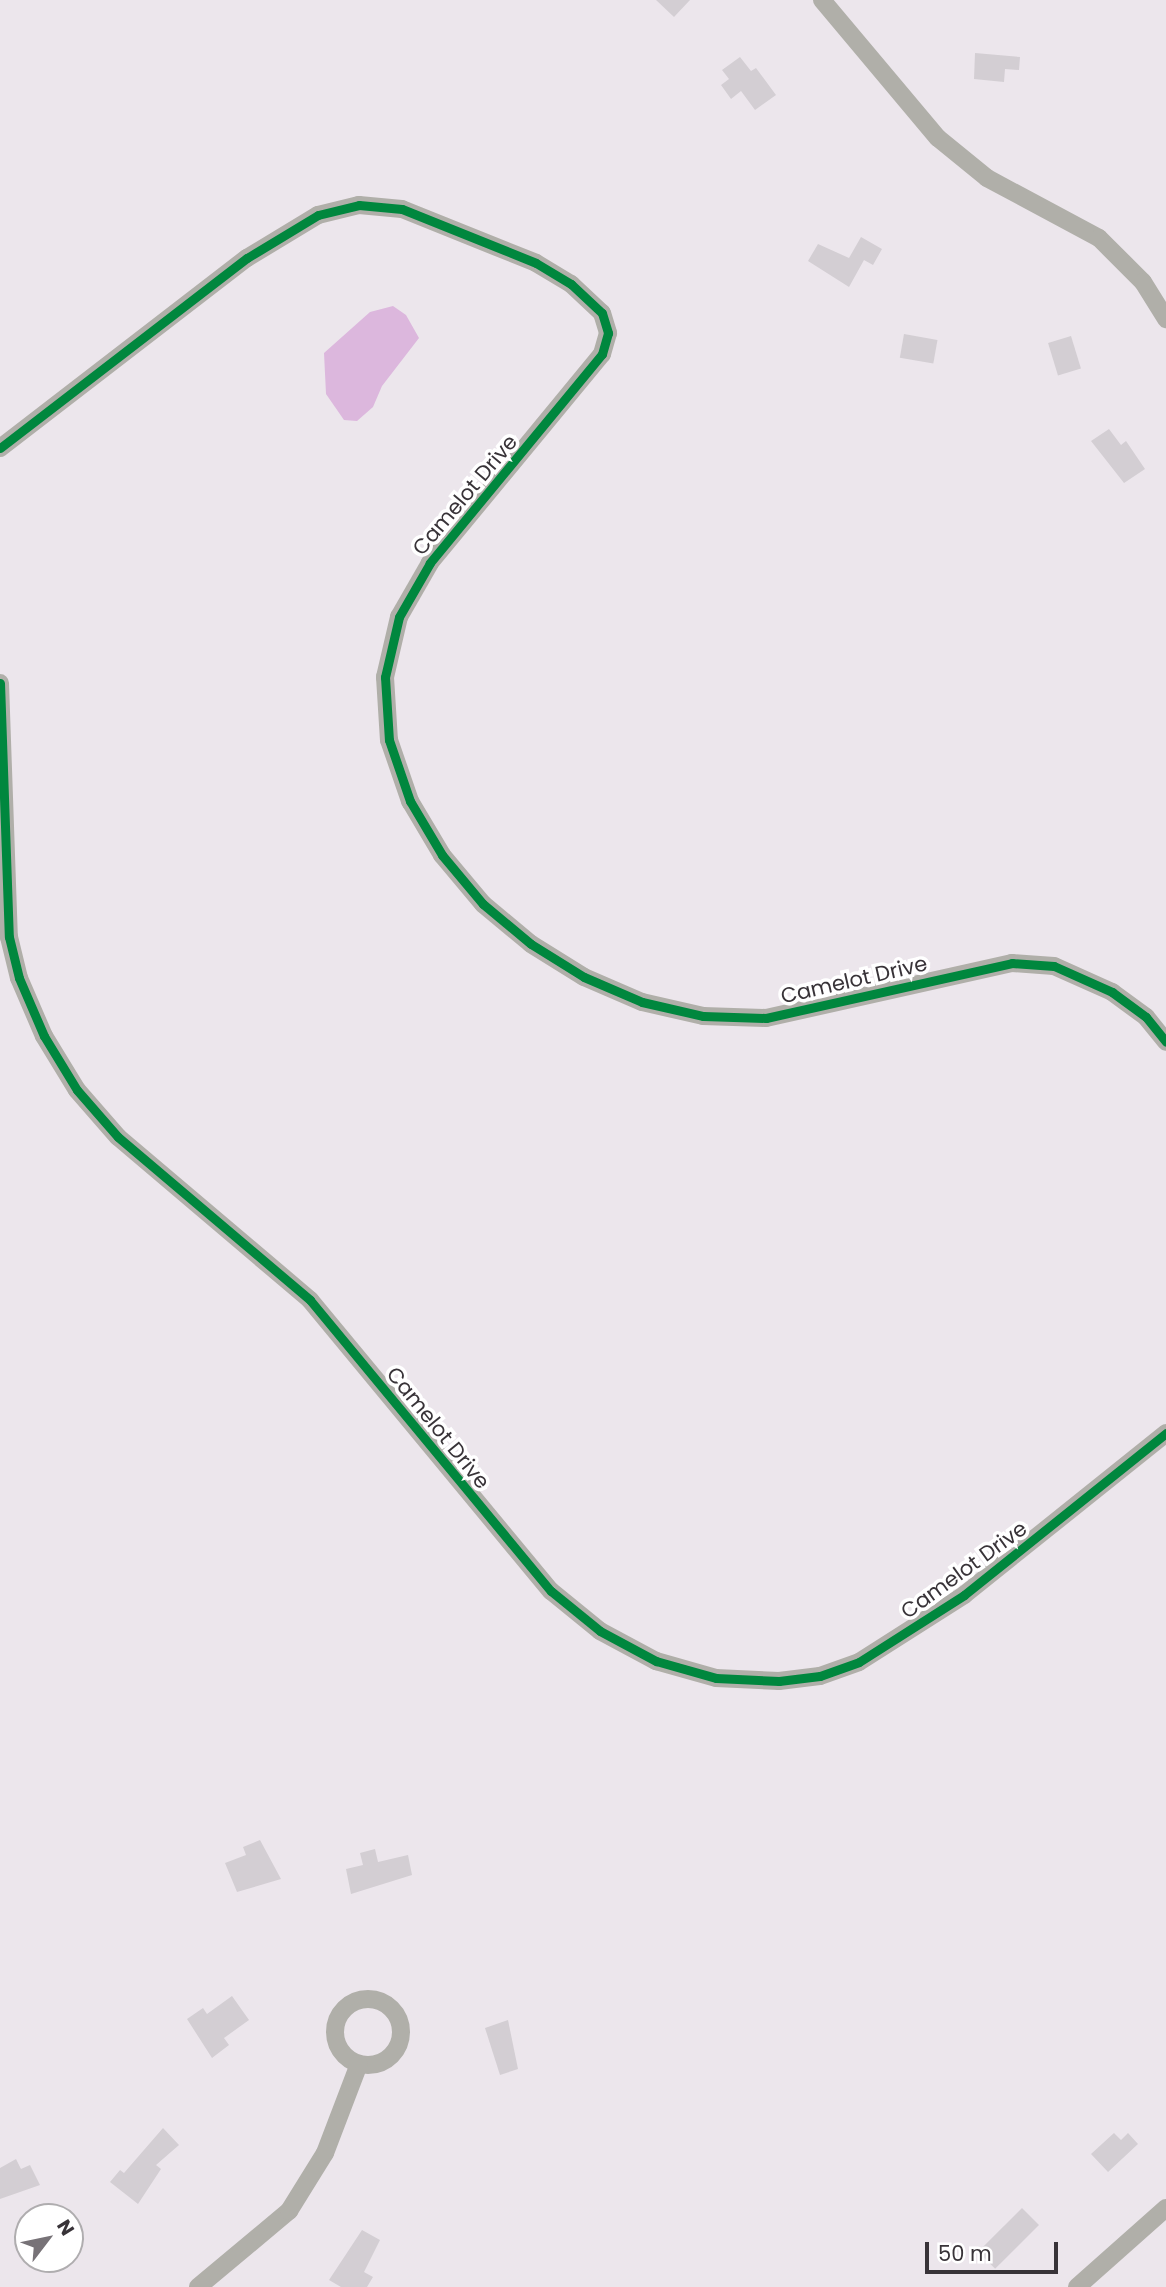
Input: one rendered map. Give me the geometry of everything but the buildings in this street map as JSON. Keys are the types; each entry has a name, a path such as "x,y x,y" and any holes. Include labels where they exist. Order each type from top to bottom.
{"street":[{"path":"822,0 938,138 987,178 1099,238 1143,282 1166,319"},
{"name":"Camelot Drive","path":"0,448 247,258 318,215 359,205 402,209 536,263 571,284 602,313 608,333 602,354 430,563 399,617 385,677 389,740 410,801 442,855 483,904 531,944 584,977 642,1002 703,1016 766,1018 1012,962 1054,966 1112,992 1146,1017 1166,1042"},
{"name":"Camelot Drive","path":"0,683 9,937 19,978 44,1036 77,1090 118,1138 310,1300 551,1591 600,1631 656,1661 716,1678 779,1681 820,1676 859,1662 964,1595 1166,1433"},
{"path":"198,2287 271,2230 292,2206 337,2127 359,2064"},
{"path":"1077,2287 1166,2207"}],"shaded area":[{"path":"393,306 406,315 419,338 382,386 373,407 357,421 344,420 326,394 324,353 370,312"}],"cycle path":[{"path":"0,448 247,258 318,215 359,205 402,209 536,263 571,284 602,313 608,333 602,354 430,563 399,617 385,677 389,740 410,801 442,855 483,904 531,944 584,977 642,1002 703,1016 766,1018 1012,963 1054,966 1112,992 1146,1017 1166,1042"},
{"path":"0,683 9,937 19,978 44,1036 77,1090 118,1137 310,1300 551,1591 600,1631 656,1661 716,1678 779,1681 820,1676 859,1662 964,1595 1166,1433"}]}
